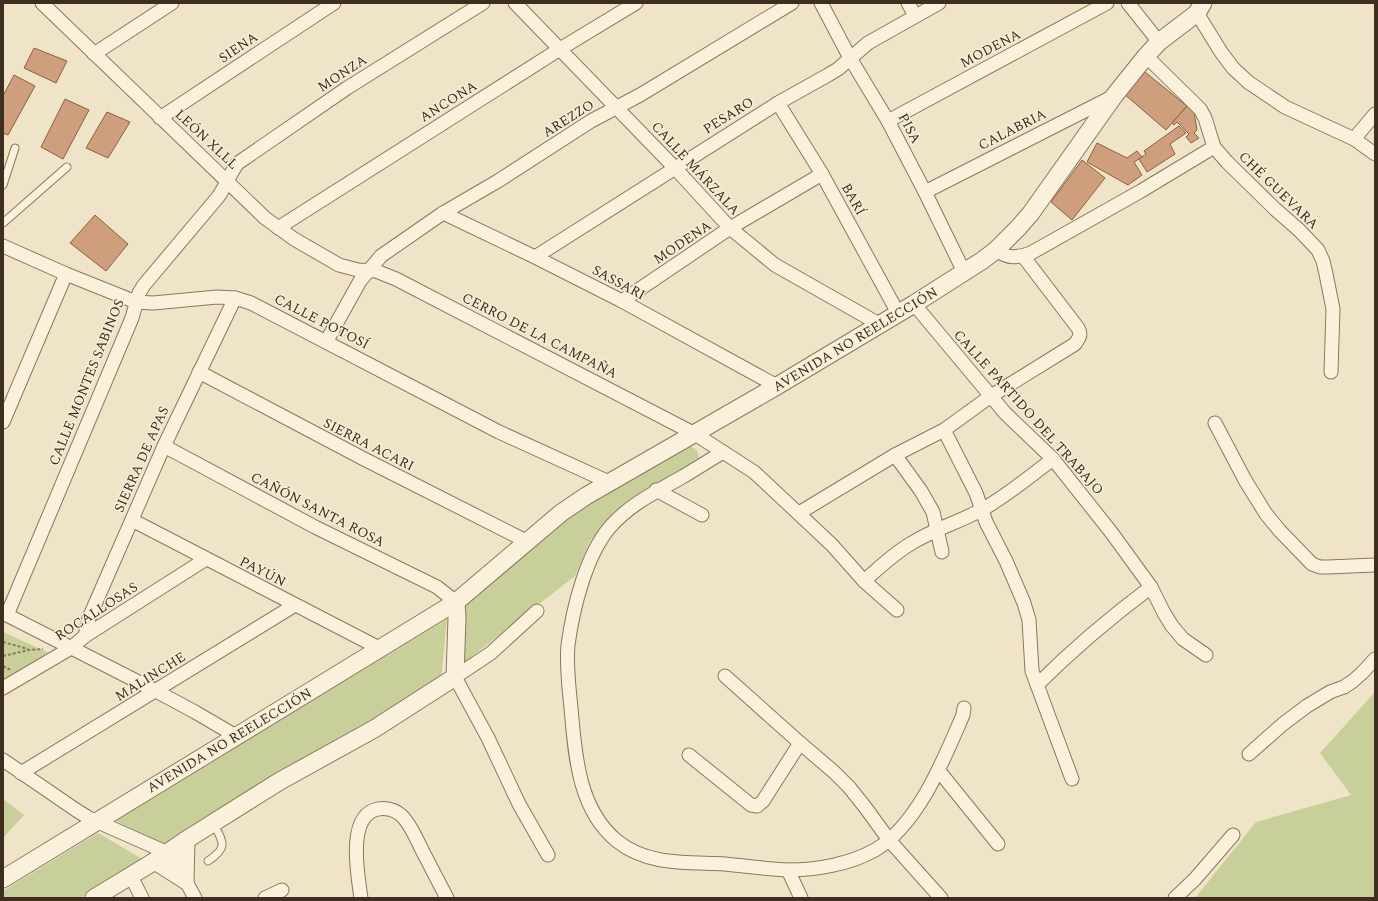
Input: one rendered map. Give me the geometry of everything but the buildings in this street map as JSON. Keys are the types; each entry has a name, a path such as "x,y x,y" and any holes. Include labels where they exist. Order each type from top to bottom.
{"street":[{"name":"LEÓN XLLL","path":"42,3 265,218 314,251 339,264 348,268 368,270"},
{"path":"94,54 172,3"},
{"name":"SIENA","path":"160,118 334,3"},
{"name":"MONZA","path":"227,180 238,163 347,88 483,3"},
{"name":"CALLE MÁRZALA","path":"515,3 617,107 730,228 775,265 879,324"},
{"name":"ANCONA","path":"278,228 560,49 636,3"},
{"name":"AREZZO","path":"326,342 353,293 368,270 382,256 443,213 498,181 591,121 646,91 792,3"},
{"name":"PISA","path":"821,3 850,58 888,122 926,192 964,272"},
{"path":"908,3 915,16"},
{"name":"PESARO","path":"535,257 778,103 828,75 868,43 938,3"},
{"name":"MODENA","path":"888,122 1107,3"},
{"path":"1128,3 1159,42"},
{"path":"1199,6 1221,52 1233,68 1248,82 1285,107 1354,139 1375,154"},
{"name":"AVENIDA NO REELECCIÓN","path":"3,879 456,602 526,541 561,513 586,496 777,386 984,260 1019,227 1031,212 1114,96 1146,56 1159,42 1199,6"},
{"name":"CHÉ GUEVARA","path":"1146,56 1200,109 1205,118 1214,147 1227,162 1318,250 1323,261 1333,309 1331,372"},
{"name":"CALABRIA","path":"926,192 1114,96"},
{"name":"BARÍ","path":"778,103 822,174 898,313"},
{"path":"1354,139 1375,114"},
{"path":"996,250 1004,256 1023,256 1141,191 1214,147"},
{"name":"MODENA","path":"622,302 730,228 822,174"},
{"name":"CALLE MONTES SABINOS","path":"5,614 129,325 139,293 144,285 218,197 227,180"},
{"name":"SASSARI","path":"443,213 535,257 622,302 777,386"},
{"name":"CALLE POTOSÍ","path":"3,246 66,274 136,302 153,303 217,297 235,298 252,303 499,432 611,482"},
{"path":"799,513 895,455 944,430 991,396 1075,344 1080,337 1078,328 1023,256"},
{"name":"CERRO DE LA CAMPAÑA","path":"368,270 386,274 396,279 695,434 754,472 832,545 864,581 897,610"},
{"path":"3,422 66,274"},
{"name":"SIERRA DE APAS","path":"85,636 90,618 164,446 235,298"},
{"name":"CALLE PARTIDO DEL TRABAJO","path":"914,304 1005,413 1053,459 1106,526 1151,587 1172,626 1184,639 1206,655"},
{"name":"SIERRA ACARI","path":"199,372 364,460 526,541"},
{"path":"1215,423 1245,480 1266,514 1280,531 1312,564 1320,567 1375,565"},
{"path":"944,430 976,493 986,522 1006,561 1024,603 1029,620 1032,670 1072,779"},
{"name":"CAÑÓN SANTA ROSA","path":"164,446 315,527 437,587 456,602"},
{"path":"723,452 656,490 626,511 610,528 600,542 583,578 576,604 568,647 568,671 576,752 580,775 586,795 595,814 611,836 624,846 648,857 671,862 722,864 788,870 824,867 846,862 871,852 889,840 901,828 939,771 963,715 964,708"},
{"path":"895,455 921,491 933,512 942,552"},
{"path":"864,581 900,550 937,529 982,510 1053,459"},
{"path":"656,490 702,515"},
{"name":"PAYÚN","path":"132,520 381,649"},
{"name":"ROCALLOSAS","path":"3,688 70,648 85,636 206,559"},
{"path":"1037,685 1066,657 1151,587"},
{"path":"456,602 457,617 455,676 488,738 519,804 548,855"},
{"name":"MALINCHE","path":"21,773 295,605"},
{"path":"94,898 280,781 374,729 491,653 537,611"},
{"path":"5,614 156,691 236,736"},
{"path":"1248,754 1307,706 1330,692 1344,687 1353,681 1375,659"},
{"path":"725,676 849,787 889,840 941,898"},
{"path":"689,756 751,805 757,806 763,801 800,743"},
{"path":"3,760 76,810 161,857 185,880 195,898"},
{"path":"939,771 998,844"},
{"path":"361,898 357,855 357,835 369,813 385,808 397,812 408,823 448,898"},
{"path":"1175,898 1195,879 1233,835"},
{"path":"185,880 186,840"},
{"path":"788,870 801,898"},
{"path":"131,876 142,898"},
{"path":"265,898 282,890"}],"lane":[{"path":"3,185 15,148"},
{"path":"3,223 67,167"},
{"path":"208,861 220,852 223,846 221,838 213,822"}],"path":[{"path":"3,642 29,650"},
{"path":"3,656 29,650 70,648"}],"green space":[{"path":"691,446 699,455 699,460 619,510 590,541 575,576 460,666 465,604 579,510"},
{"path":"447,619 441,680 166,847 116,821"},
{"path":"3,632 49,653 3,682"},
{"path":"1375,692 1375,898 1195,898 1256,822 1351,795 1320,753"},
{"path":"3,799 24,815 3,838"},
{"path":"98,833 144,860 81,898 3,898 3,891"}]}
